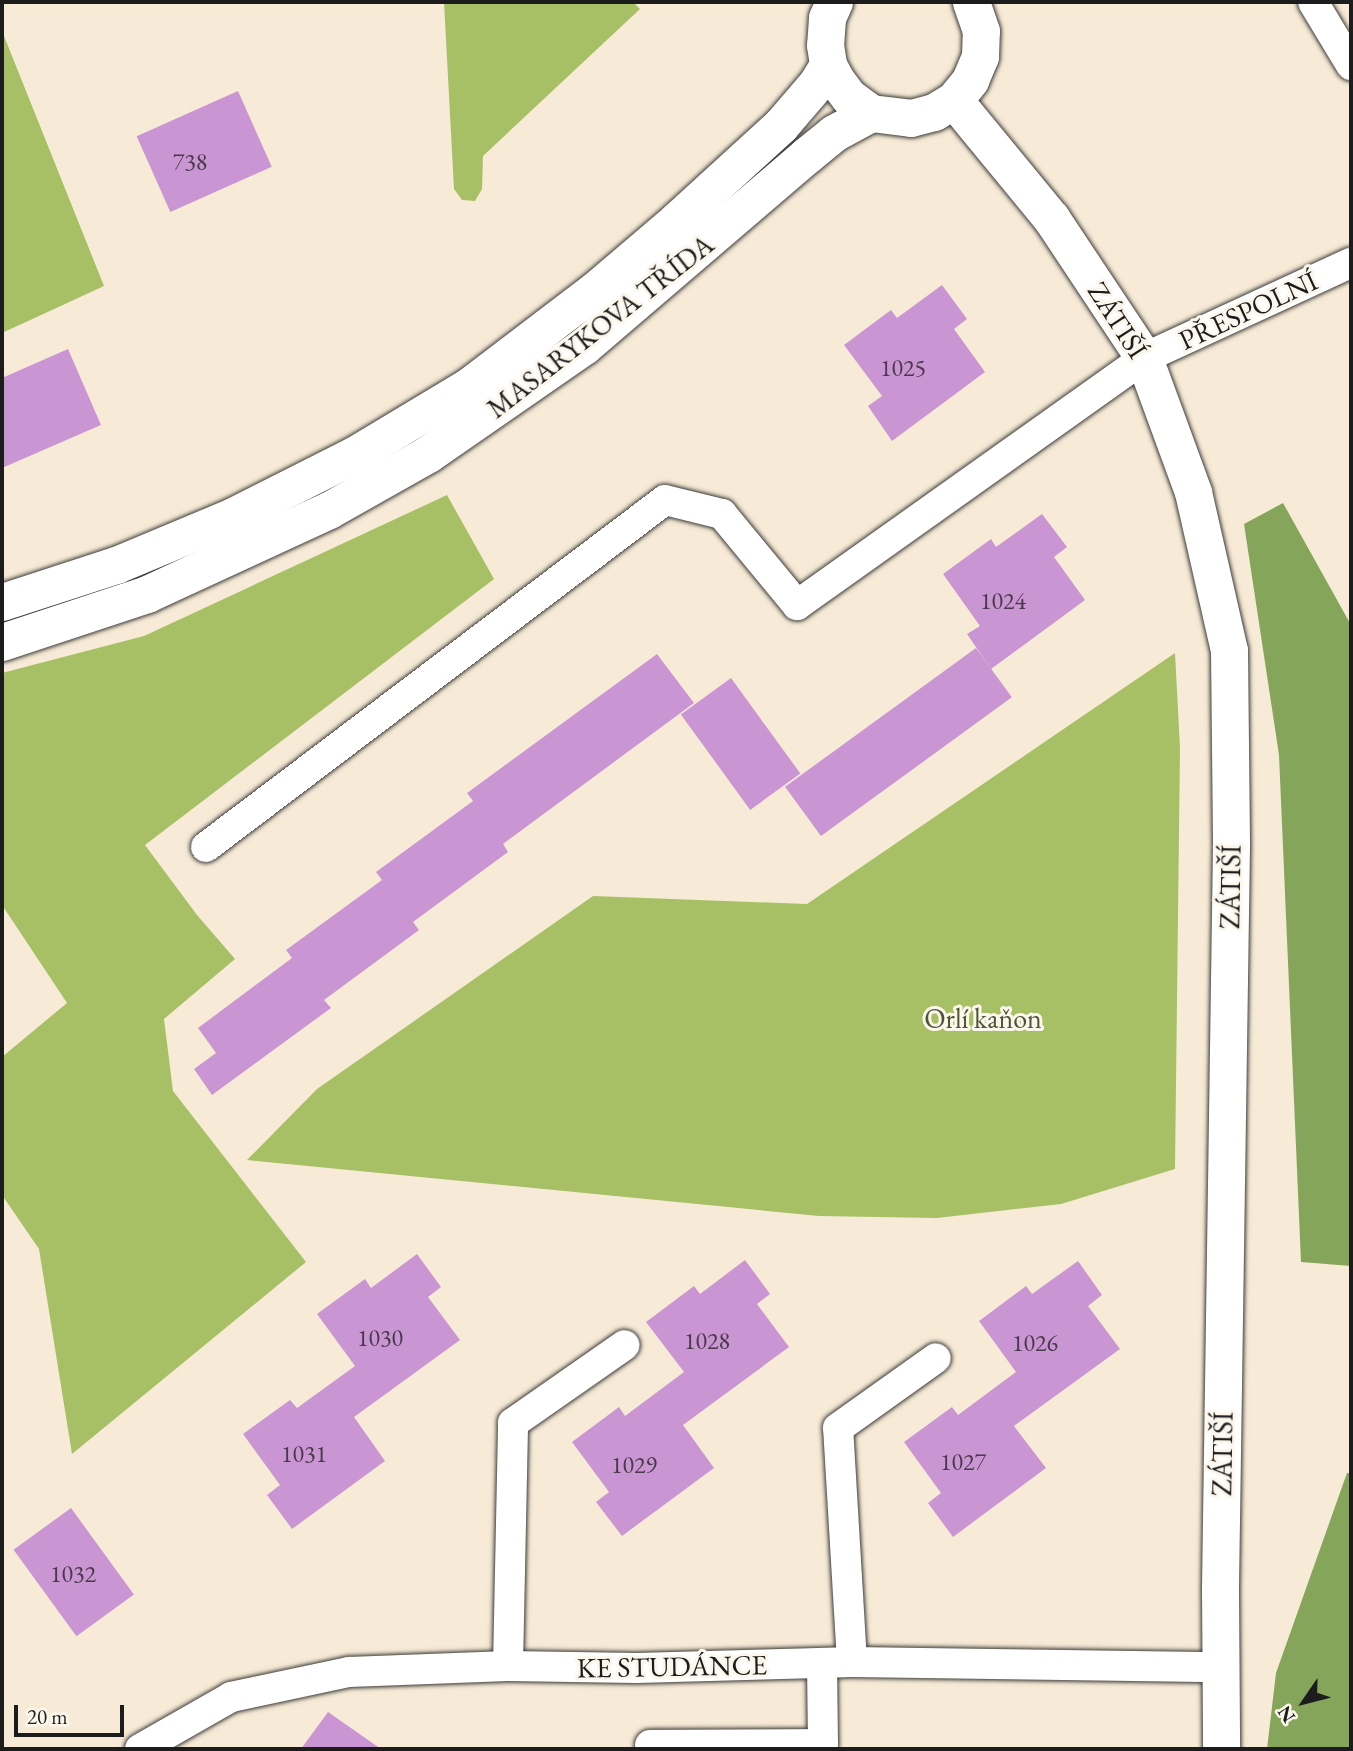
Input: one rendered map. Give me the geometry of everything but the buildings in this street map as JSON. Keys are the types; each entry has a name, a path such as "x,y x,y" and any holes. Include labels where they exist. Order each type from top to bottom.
{"street":[{"path":"834,2 827,18 825,45 828,65 849,97 872,113 911,118 934,112 954,100 970,80 980,56 981,31 971,2"},
{"path":"1313,2 1351,65"},
{"name":"MASARYKOVA TŘÍDA","path":"2,602 116,565 233,516 354,455 469,386 575,306 676,221 781,125 817,83 828,65"},
{"name":"ZÁTIŠÍ","path":"954,100 1051,218 1144,358 1193,492 1229,650 1231,846 1222,1749"},
{"name":"MASARYKOVA TŘÍDA","path":"2,642 77,620 173,583 329,510 428,454 584,346 834,133 872,113"},
{"name":"PŘESPOLNÍ","path":"206,847 665,500 722,514 797,605 1144,358 1351,263"},
{"path":"508,1666 513,1423 625,1345"},
{"path":"852,1662 838,1428 936,1358"},
{"name":"KE STUDÁNCE","path":"140,1749 231,1697 349,1672 508,1666 637,1668 852,1662 1221,1667"},
{"path":"650,1745 823,1744 822,1663"}],"green space":[{"path":"444,2 633,2 640,9 483,156 482,189 475,201 462,200 454,189"},
{"path":"2,31 104,286 2,333"},
{"path":"447,495 494,579 145,845 197,915 235,959 164,1019 173,1091 306,1262 72,1454 39,1249 2,1195 2,1057 67,1003 2,905 2,673 144,636"},
{"path":"1283,503 1351,625 1351,1266 1301,1262 1279,755 1244,524"},
{"name":"Orlí kaňon","path":"1175,653 1180,748 1175,1169 1061,1204 937,1218 819,1216 247,1160 317,1089 593,896 807,904"},
{"path":"1347,1473 1351,1473 1351,1749 1267,1749 1276,1673"}]}
